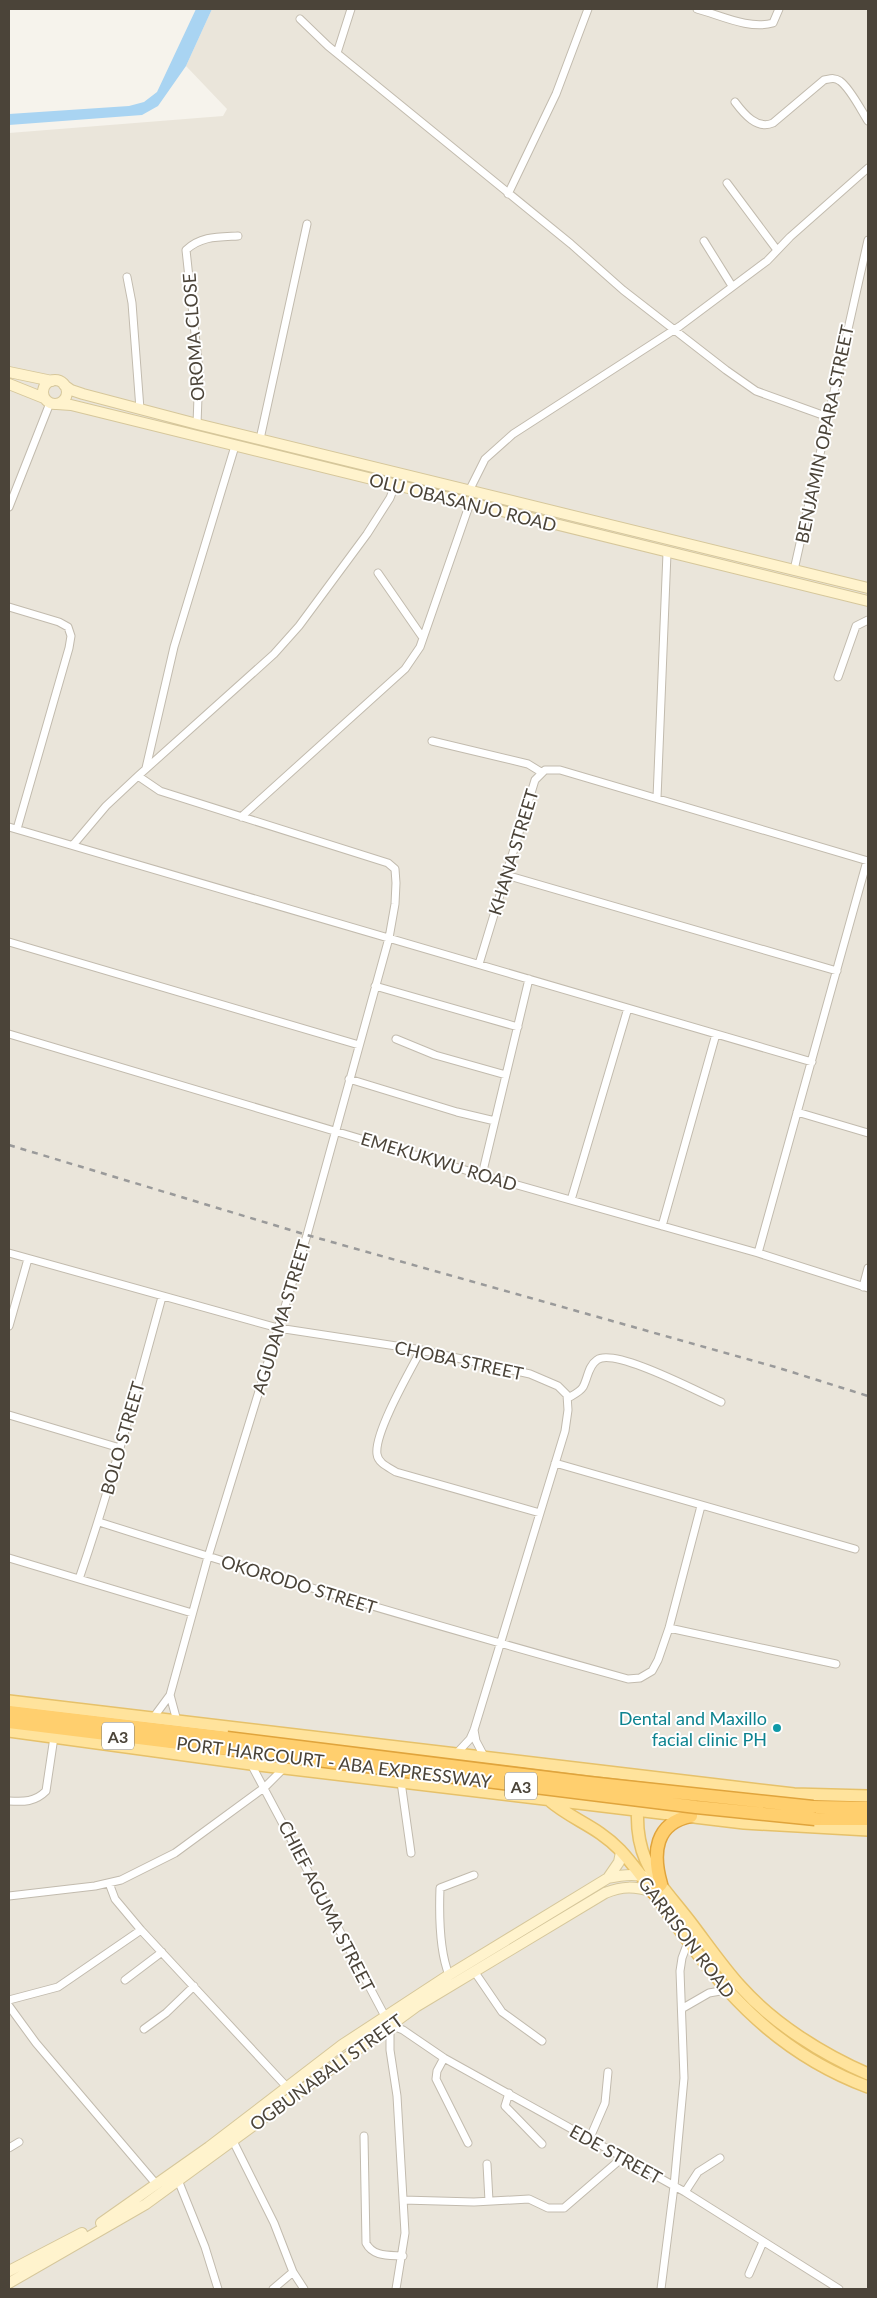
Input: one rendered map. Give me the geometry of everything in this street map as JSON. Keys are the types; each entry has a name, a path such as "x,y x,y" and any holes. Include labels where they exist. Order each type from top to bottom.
{"highway":[{"name":"PORT HARCOURT - ABA EXPRESSWAY","path":"9,1712 227,1744"},
{"name":"PORT HARCOURT - ABA EXPRESSWAY","path":"9,1722 598,1784 868,1820"},
{"name":"PORT HARCOURT - ABA EXPRESSWAY","path":"814,1813 868,1808"},
{"path":"657,1888 655,1854 658,1843 670,1823 678,1818 691,1816"}],"main road":[{"path":"9,372 58,381 64,385 66,396 50,402 44,388 52,381"},
{"name":"OLU OBASANJO ROAD","path":"9,384 50,402 71,405 868,601"},
{"name":"OLU OBASANJO ROAD","path":"64,385 71,390 83,394 197,424 470,489 868,588"},
{"path":"9,1701 799,1795 868,1796"},
{"path":"9,1731 284,1768 773,1826 868,1830"},
{"path":"548,1799 541,1792 540,1781 550,1765"},
{"name":"GARRISON ROAD","path":"640,1776 637,1831 641,1851 657,1888 688,1942 726,1990 757,2021 811,2060 868,2087"},
{"name":"GARRISON ROAD","path":"548,1799 558,1808 592,1826 621,1852 640,1875 657,1888 761,2007 813,2045 868,2074"},
{"name":"OGBUNABALI STREET","path":"9,2283 146,2204 233,2141 449,1975 608,1878 619,1862 621,1852"},
{"name":"OGBUNABALI STREET","path":"608,1878 640,1875"},
{"name":"OGBUNABALI STREET","path":"9,2271 104,2221 209,2147 286,2086 342,2045 417,2006 605,1893 620,1887 657,1888"}],"street":[{"path":"337,53 351,9"},
{"path":"508,194 556,94 588,9"},
{"path":"697,9 764,26 773,23 779,9"},
{"path":"300,19 337,53 673,330 756,391 828,417"},
{"path":"735,102 752,120 759,125 767,126 773,124 824,80 832,78 840,81 846,88 868,121"},
{"path":"470,489 486,459 513,434 673,330 767,261 868,168"},
{"path":"727,183 777,250"},
{"path":"260,439 307,224"},
{"name":"OROMA CLOSE","path":"197,424 199,370 186,250 196,242 208,237 238,236"},
{"name":"BENJAMIN OPARA STREET","path":"794,570 868,240"},
{"path":"704,241 732,286"},
{"path":"127,277 132,302 140,409"},
{"path":"9,507 50,402"},
{"path":"146,769 174,647 235,446"},
{"path":"73,846 106,806 274,654 299,626 367,534 390,498 395,485"},
{"path":"138,776 160,791 241,817 405,669 420,647 470,503"},
{"path":"657,798 667,553"},
{"path":"378,573 423,638"},
{"path":"9,607 60,622 68,627 70,636 69,648 17,829"},
{"path":"838,677 856,626 868,620"},
{"path":"432,741 528,764 541,772"},
{"name":"KHANA STREET","path":"479,964 535,780 541,772 549,768 868,861"},
{"name":"AGUDAMA STREET","path":"170,1695 208,1557 307,1235 389,938 396,883 395,869 391,865 241,817"},
{"path":"9,827 812,1062"},
{"path":"758,1253 868,861"},
{"path":"506,875 837,971"},
{"path":"9,942 359,1046"},
{"path":"482,1175 529,979"},
{"path":"376,986 518,1027"},
{"path":"571,1200 628,1008"},
{"name":"EMEKUKWU ROAD","path":"9,1034 482,1175 758,1253 866,1287"},
{"path":"662,1226 716,1034"},
{"path":"396,1039 435,1055 506,1075"},
{"path":"349,1079 457,1112 495,1121"},
{"path":"797,1112 868,1133"},
{"name":"CHOBA STREET","path":"9,1253 278,1328 421,1350 530,1374 558,1386 568,1398"},
{"path":"9,1326 28,1259"},
{"path":"866,1287 868,1268"},
{"name":"BOLO STREET","path":"79,1579 99,1522 162,1297"},
{"path":"421,1350 382,1428 377,1447 379,1459 383,1464 396,1472 540,1513"},
{"path":"456,1754 470,1739 474,1730 565,1431 568,1398 583,1388 593,1363 598,1358 606,1357 634,1362 721,1402"},
{"path":"9,1415 120,1448"},
{"path":"555,1463 855,1549"},
{"name":"OKORODO STREET","path":"99,1522 208,1557 628,1679 640,1678 652,1671 669,1628 702,1506"},
{"path":"9,1558 192,1613"},
{"path":"669,1628 836,1664"},
{"path":"153,1718 170,1695"},
{"path":"170,1695 178,1721"},
{"path":"474,1730 476,1741 485,1758"},
{"path":"9,1801 24,1802 34,1800 46,1791 54,1737"},
{"name":"CHIEF AGUMA STREET","path":"252,1764 387,2021"},
{"path":"9,1896 38,1894 122,1880 175,1853 265,1787 284,1768"},
{"path":"401,1782 411,1852"},
{"path":"449,1975 444,1964 440,1888 474,1875"},
{"path":"109,1883 115,1899 141,1930 286,2086"},
{"path":"9,2000 58,1987 141,1930"},
{"path":"661,2289 674,2186 684,2078 683,2008 680,1972 682,1958 688,1942"},
{"path":"125,1980 162,1952"},
{"path":"474,1971 502,2012 542,2041"},
{"path":"144,2029 166,2013 194,1986"},
{"path":"683,2008 709,1993 726,1990"},
{"path":"9,2006 36,2044 157,2185"},
{"path":"387,2021 397,2096 404,2200 405,2233 403,2256 396,2289"},
{"name":"EDE STREET","path":"387,2021 444,2058 685,2192 839,2289"},
{"path":"444,2058 437,2071 436,2079 468,2143"},
{"path":"589,2140 605,2103 608,2072"},
{"path":"509,2093 505,2106 542,2144"},
{"path":"364,2136 366,2243 369,2249 377,2254 403,2256"},
{"path":"233,2141 274,2224 293,2272 302,2289"},
{"path":"9,2148 19,2142"},
{"path":"404,2200 489,2201 529,2199 548,2208 564,2208 622,2158"},
{"path":"685,2192 698,2172 720,2158"},
{"path":"487,2164 489,2201"},
{"path":"178,2180 205,2247 218,2289"},
{"path":"749,2274 763,2242"},
{"path":"273,2289 293,2272"}],"shaded area":[{"path":"212,9 868,9 868,2289 9,2289 9,133 223,116 227,109 186,66"}],"water":[{"path":"196,9 212,9 186,66 158,106 142,115 9,125 9,114 129,106 144,102 157,92"}],"railway":[{"path":"9,1145 307,1235 779,1368 868,1396"}],"place":[{"name":"Dental and Maxillo facial clinic PH","path":"777,1728"}]}
